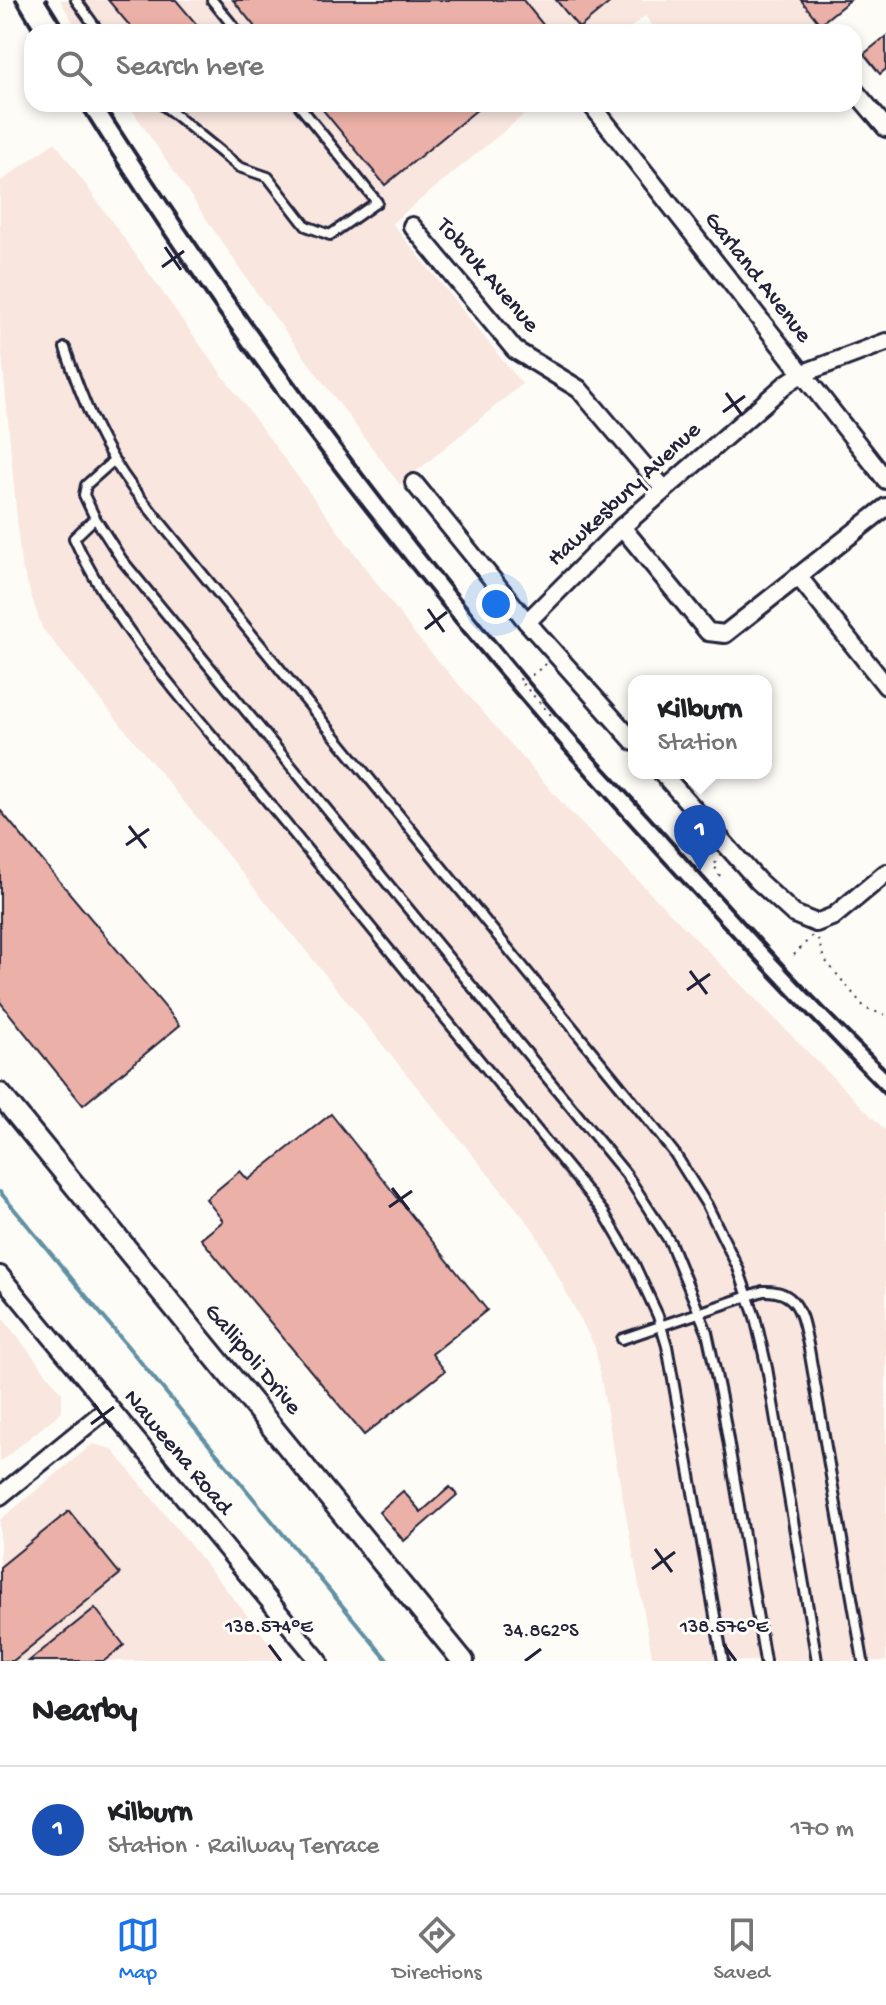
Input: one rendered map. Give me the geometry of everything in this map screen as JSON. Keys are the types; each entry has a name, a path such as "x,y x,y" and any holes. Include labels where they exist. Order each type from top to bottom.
{"street":[{"path":"862,100 886,128"},
{"name":"Garland Avenue","path":"597,112 886,480"},
{"name":"Tobruk Avenue","path":"412,226 515,350 579,389 664,489"},
{"name":"Hawkesbury Avenue","path":"527,622 622,527 786,384 801,374 886,342"},
{"path":"414,483 527,622 628,735"},
{"path":"622,527 708,632 725,634 886,507"},
{"path":"798,576 886,686"},
{"path":"667,779 758,881 794,914 816,923 834,916 886,873"},
{"name":"Gallipoli Drive","path":"0,1094 463,1661"},
{"name":"Naweena Road","path":"0,1275 319,1661"},
{"path":"0,1496 108,1408"}],"lane":[{"path":"76,0 93,24"},
{"path":"212,0 232,24"},
{"path":"172,112 239,167 268,177 306,226 330,235 377,202 304,112"},
{"path":"65,348 90,417 113,461 152,514 675,1154 723,1236 749,1296 767,1368 817,1661"},
{"path":"113,461 89,480 84,489 95,518 122,560 626,1174 670,1242 700,1312 717,1376 765,1661"},
{"path":"95,518 74,538 104,595 187,703 604,1213 634,1264 661,1325 678,1395 723,1661"},
{"path":"622,1339 763,1291 779,1290 787,1294 799,1310 809,1349 863,1661"}],"path":[{"path":"551,715 519,680 523,682 557,655"},
{"path":"719,876 713,865 731,850"},
{"path":"794,955 812,938 816,923"},
{"path":"820,947 824,959 866,1009 886,1015"}],"shaded area":[{"path":"60,0 852,0 823,24 652,24 645,16 635,24 74,24"},
{"path":"133,112 527,112 392,223 522,384 400,485 256,292"},
{"path":"55,142 208,356 413,632 568,810 886,1131 886,1661 653,1661 595,1347 534,1230 42,628 21,564 0,332 0,182"},
{"path":"0,1315 62,1393 62,1411 0,1462"},
{"path":"93,1444 112,1449 284,1661 0,1661 0,1520"}],"building":[{"path":"108,0 176,0 196,24 128,24"},
{"path":"233,0 523,0 542,24 252,24"},
{"path":"556,0 613,0 584,24 576,24"},
{"path":"801,0 850,0 820,24"},
{"path":"886,36 886,69 880,74 864,54"},
{"path":"325,112 474,112 385,185"},
{"path":"0,810 180,1025 83,1105 0,1002"},
{"path":"331,1114 487,1310 432,1354 445,1371 364,1435 201,1239 223,1221 206,1199 240,1171 248,1180"},
{"path":"450,1487 457,1495 404,1541 379,1512 403,1491 421,1512"},
{"path":"69,1511 120,1574 13,1661 0,1661 0,1567"},
{"path":"95,1608 124,1645 104,1661 29,1661"}],"waterway":[{"path":"0,1192 388,1661"}],"railway":[{"path":"16,0 30,24"},
{"path":"46,0 61,24"},
{"path":"85,112 167,238 259,369 456,622 559,744 666,863 886,1095"},
{"path":"108,112 208,261 318,416 493,639 567,727 742,921 886,1070"}],"place":[{"name":"Kilburn","path":"700,871"}]}
